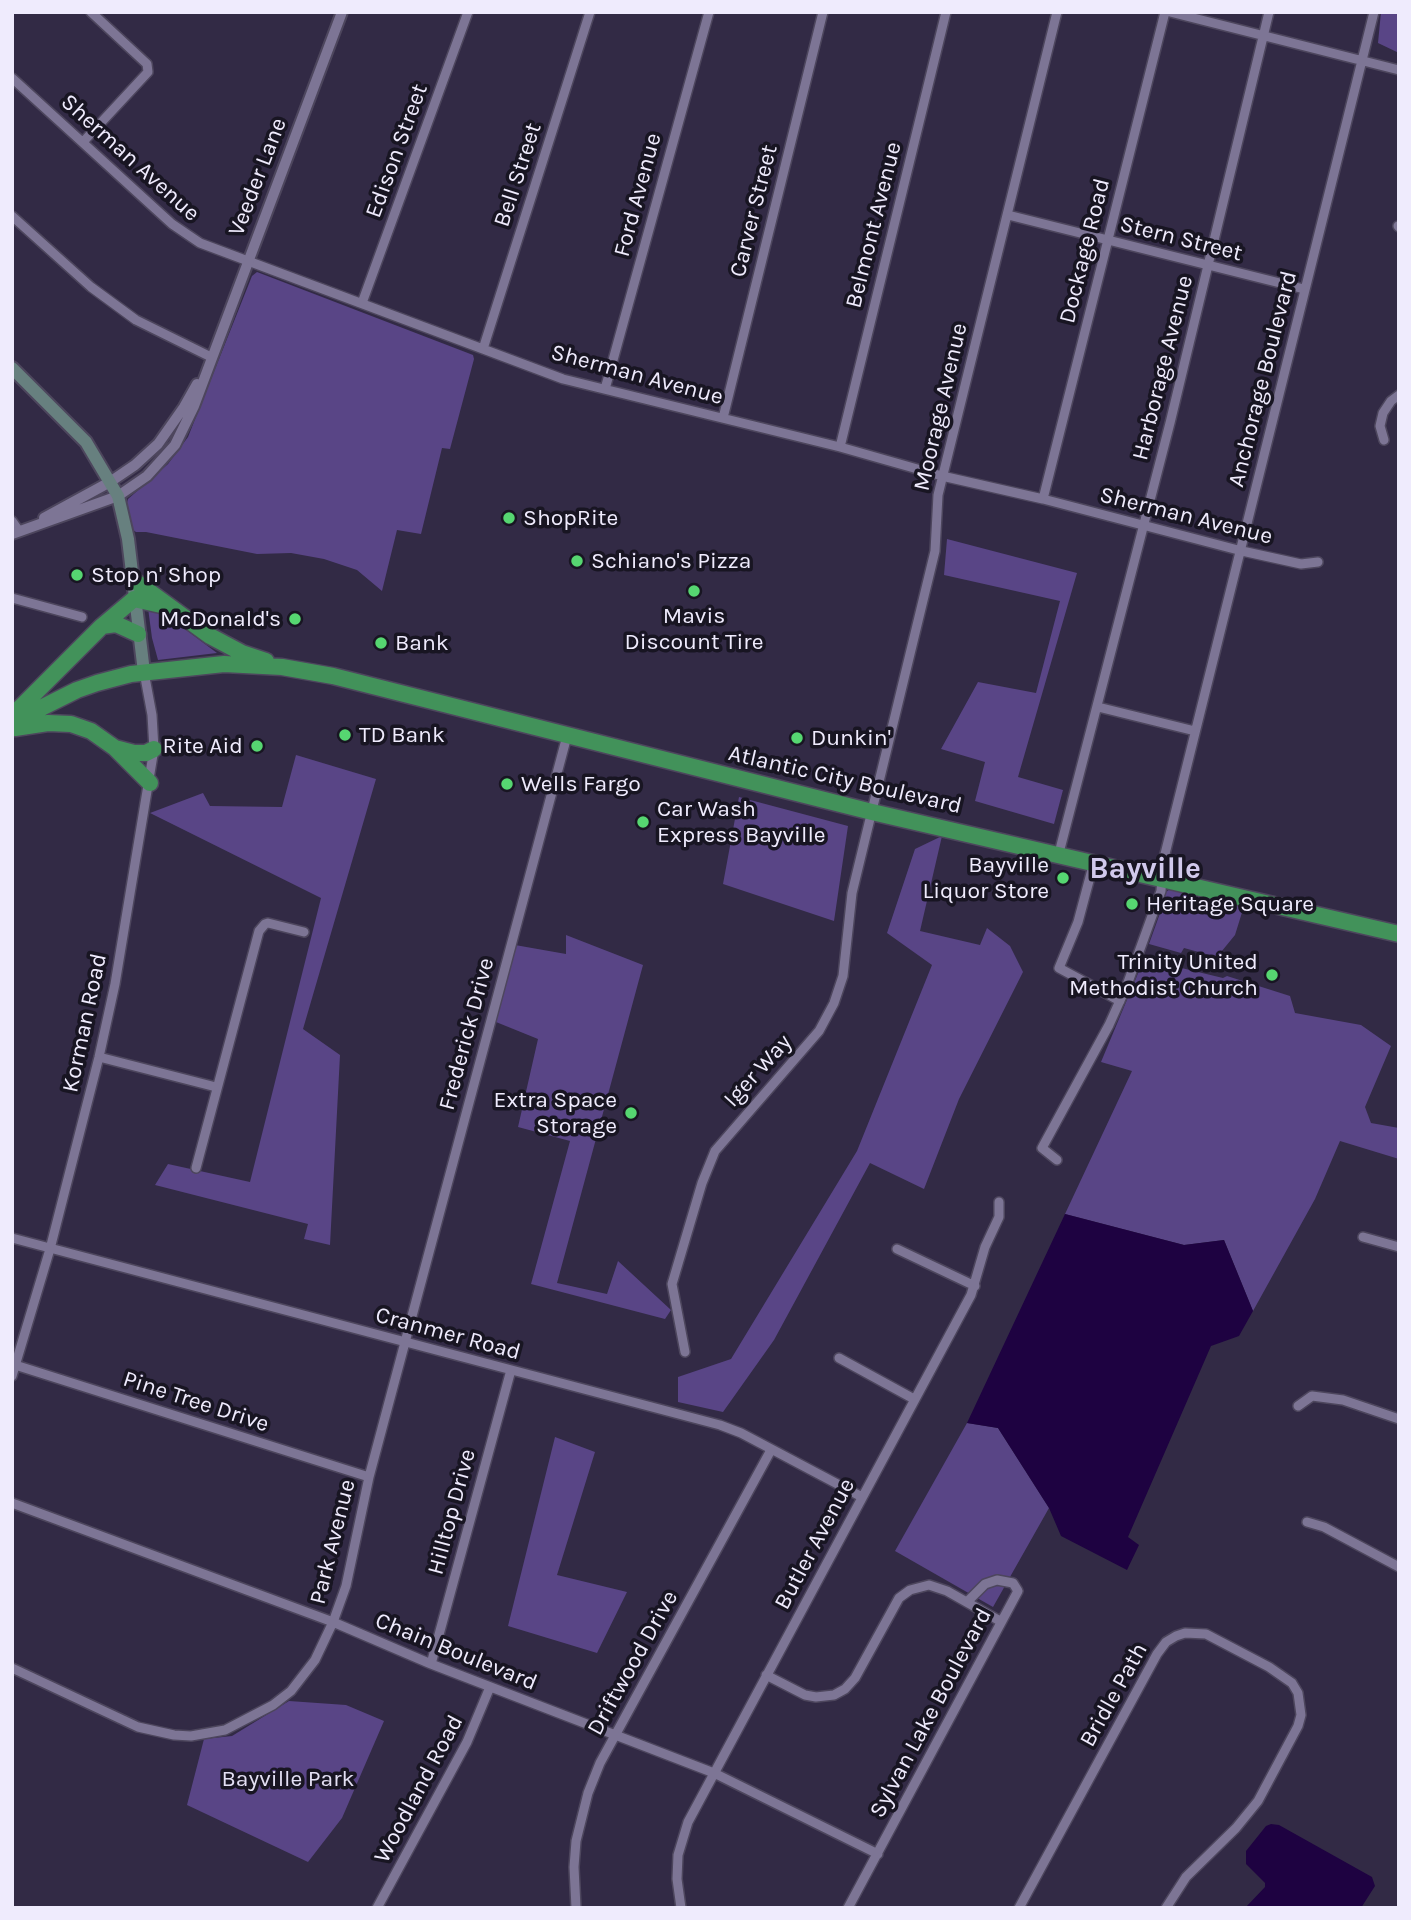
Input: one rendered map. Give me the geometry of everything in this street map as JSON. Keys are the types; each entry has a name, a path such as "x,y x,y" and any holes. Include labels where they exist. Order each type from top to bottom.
{"highway":[{"path":"132,579 226,645 282,667"},
{"path":"12,716 102,626 134,599 170,607"},
{"path":"102,626 116,624 138,634"},
{"path":"12,728 43,707 97,682 144,672 224,664 282,667"},
{"name":"Atlantic City Boulevard","path":"282,667 333,676 872,811 1399,934"},
{"path":"12,728 48,723 71,724 92,731 115,748 150,783"},
{"path":"115,748 134,753 146,753 154,749"}],"main road":[{"path":"12,368 86,442 118,496 128,539 144,672"}],"street":[{"path":"83,142 148,72 147,64 91,12"},
{"name":"Veeder Lane","path":"19,531 118,496 147,476 175,445 194,406 342,12"},
{"name":"Edison Street","path":"362,303 468,12"},
{"name":"Bell Street","path":"483,349 590,12"},
{"name":"Ford Avenue","path":"604,389 709,12"},
{"name":"Carver Street","path":"723,418 823,12"},
{"name":"Belmont Avenue","path":"840,447 946,12"},
{"name":"Moorage Avenue","path":"872,811 935,551 938,495 942,476 1058,12"},
{"path":"1168,12 1399,70"},
{"name":"Dockage Road","path":"1043,499 1107,240 1168,12"},
{"name":"Harborage Avenue","path":"1059,853 1170,423 1269,12"},
{"name":"Anchorage Boulevard","path":"1162,878 1163,862 1195,731 1242,551 1304,289 1374,12"},
{"name":"Sherman Avenue","path":"12,78 187,235 248,261 563,379 840,447 942,476 1043,499 1242,551 1301,564 1318,562"},
{"name":"Stern Street","path":"1008,215 1304,289"},
{"path":"12,216 91,287 136,320 211,357"},
{"name":"Veeder Lane","path":"19,531 110,482 135,465 158,444 184,407 211,357"},
{"path":"1384,440 1380,426 1383,413 1399,395"},
{"path":"12,521 19,531"},
{"path":"12,598 82,617"},
{"name":"Korman Road","path":"12,1376 50,1249 115,984 154,749 152,715 144,672"},
{"path":"1098,707 1195,731"},
{"name":"Frederick Drive","path":"405,1342 567,736"},
{"name":"Iger Way","path":"685,1352 672,1284 702,1183 715,1151 729,1132 819,1031 829,1015 843,976 852,893 872,811"},
{"path":"1094,862 1078,922 1059,968 1120,1001"},
{"path":"1057,1160 1042,1148 1120,1001 1142,949 1161,891 1162,878"},
{"path":"196,1168 259,931 268,923 304,932"},
{"path":"99,1057 216,1087"},
{"name":"Butler Avenue","path":"681,1908 677,1879 678,1855 688,1822 975,1286 985,1247 999,1217 999,1202"},
{"path":"1363,1237 1399,1247"},
{"name":"Cranmer Road","path":"12,1238 720,1424 862,1497"},
{"path":"897,1249 975,1286"},
{"name":"Park Avenue","path":"12,1668 138,1727 174,1735 199,1735 225,1730 291,1691 315,1660 346,1586 369,1477 405,1342"},
{"path":"839,1358 914,1399"},
{"name":"Pine Tree Drive","path":"14,1364 369,1477"},
{"name":"Hilltop Drive","path":"431,1664 511,1370"},
{"path":"1298,1406 1312,1396 1343,1400 1399,1419"},
{"name":"Driftwood Drive","path":"576,1908 574,1867 581,1817 592,1783 771,1450"},
{"name":"Chain Boulevard","path":"12,1503 333,1622 431,1664 714,1773 878,1854"},
{"path":"1307,1522 1324,1527 1399,1567"},
{"name":"Sylvan Lake Boulevard","path":"848,1908 1018,1591 1013,1583 997,1580 985,1584 967,1602"},
{"path":"766,1675 805,1695 825,1698 845,1689 855,1678 899,1598 910,1590 929,1585 947,1591 1000,1621"},
{"name":"Bridle Path","path":"1018,1908 1157,1654 1166,1642 1176,1636 1185,1633 1206,1634 1269,1667 1292,1683 1298,1693 1301,1715 1298,1726 1258,1801 1236,1828 1186,1877 1166,1908"},
{"name":"Woodland Road","path":"377,1908 467,1742 490,1687"}],"green space":[{"path":"1381,12 1399,12 1399,53 1378,43"},
{"path":"257,272 473,355 450,449 442,448 421,534 397,530 382,591 357,570 324,559 291,553 257,554 133,530 126,506 128,499 168,464 188,437 252,276"},
{"path":"947,539 1077,573 1018,777 1063,790 1054,824 975,801 985,762 941,749 978,682 1036,693 1060,601 944,575"},
{"path":"148,608 161,611 217,653 158,660"},
{"path":"296,755 376,779 303,1029 340,1055 330,1245 304,1239 308,1224 155,1185 168,1164 250,1182 321,898 150,813 203,793 210,806 282,807"},
{"path":"739,797 848,826 834,921 723,884"},
{"path":"942,836 920,931 980,945 987,928 1010,946 1023,972 959,1099 924,1189 870,1163 774,1340 723,1412 678,1402 678,1377 731,1359 857,1151 932,965 887,933 915,849"},
{"path":"1171,888 1244,906 1235,935 1217,957 1184,948 1181,953 1149,944 1165,893"},
{"path":"566,935 643,965 557,1283 607,1294 618,1261 671,1310 665,1319 531,1284 570,1141 518,1127 538,1039 496,1022 515,945 566,954"},
{"path":"1144,959 1223,978 1227,976 1290,996 1295,1013 1361,1025 1391,1046 1365,1107 1371,1123 1399,1128 1399,1159 1340,1141 1315,1199 1253,1311 1224,1240 1184,1245 1065,1214 1132,1071 1101,1062"},
{"path":"967,1423 998,1428 1049,1508 993,1607 895,1551"},
{"path":"555,1437 595,1452 557,1575 627,1592 597,1653 508,1626"},
{"name":"Bayville Park","path":"289,1701 346,1705 384,1721 342,1818 308,1862 187,1805 204,1739 232,1736"}],"shaded area":[{"path":"1065,1214 1184,1245 1224,1240 1253,1311 1239,1336 1211,1346 1128,1537 1139,1545 1127,1570 1061,1536 1049,1508 998,1428 967,1423"},
{"path":"1279,1825 1372,1877 1375,1886 1361,1908 1245,1908 1265,1887 1265,1883 1246,1864 1246,1851 1266,1826"}],"place":[{"name":"ShopRite","path":"509,518"},
{"name":"Schiano's Pizza","path":"577,561"},
{"name":"Stop n' Shop","path":"77,575"},
{"name":"Mavis Discount Tire","path":"694,591"},
{"name":"McDonald's","path":"295,619"},
{"name":"Bank","path":"381,643"},
{"name":"TD Bank","path":"345,735"},
{"name":"Dunkin'","path":"797,738"},
{"name":"Rite Aid","path":"257,746"},
{"name":"Wells Fargo","path":"507,784"},
{"name":"Car Wash Express Bayville","path":"643,822"},
{"name":"Bayville Liquor Store","path":"1063,878"},
{"name":"Heritage Square","path":"1132,904"},
{"name":"Trinity United Methodist Church","path":"1272,975"},
{"name":"Extra Space Storage","path":"631,1113"}],"district":[{"name":"Bayville","path":"1145,869"}]}
